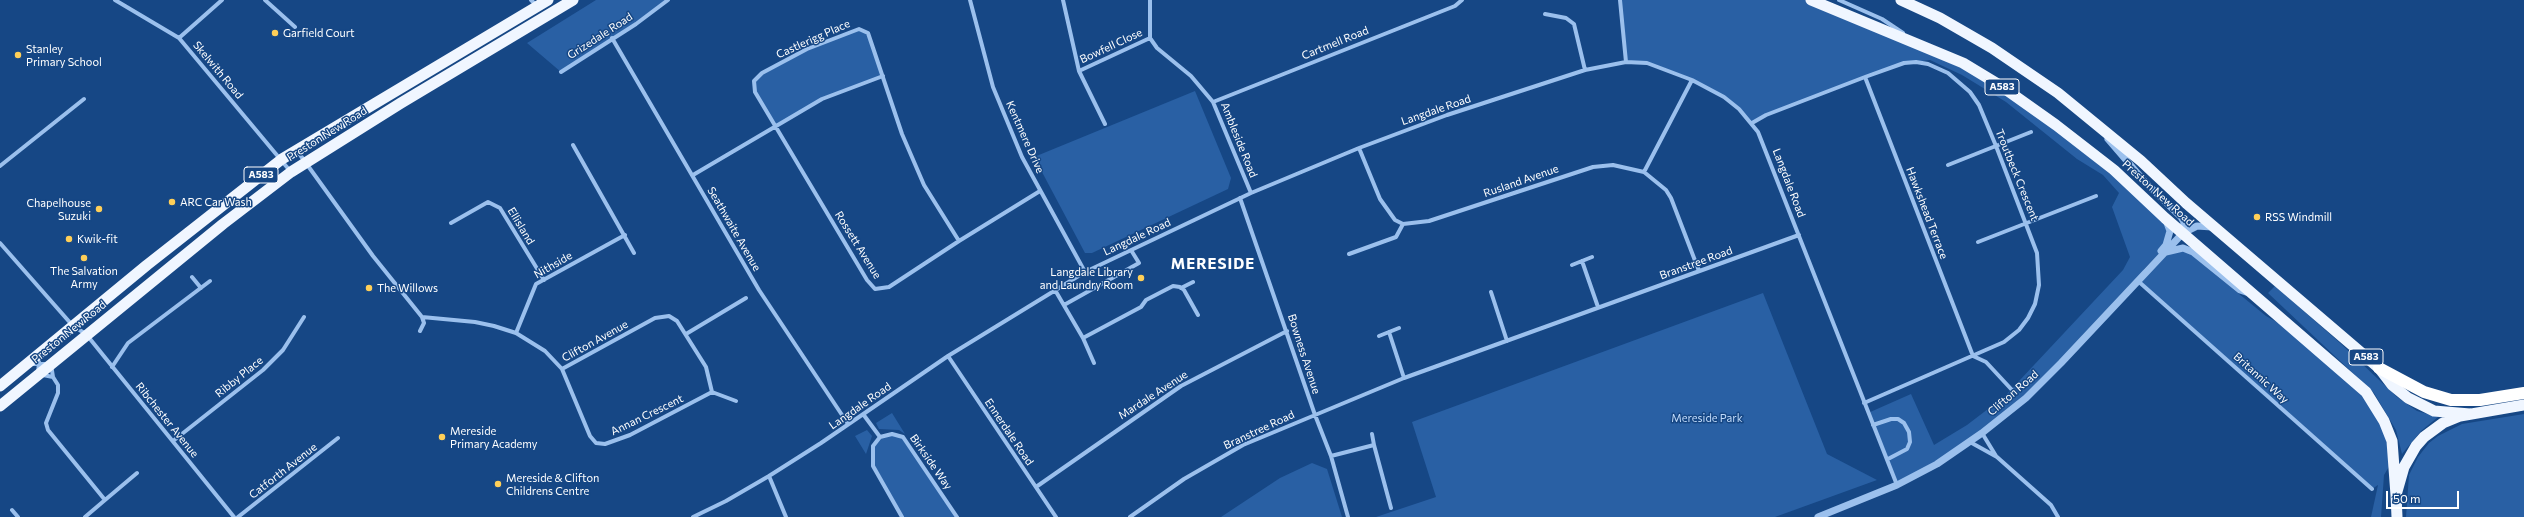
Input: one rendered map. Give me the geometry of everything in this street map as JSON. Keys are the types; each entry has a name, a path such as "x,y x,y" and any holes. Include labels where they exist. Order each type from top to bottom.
{"highway":[{"name":"Preston New Road","path":"0,386 229,199 282,159 534,3 548,0"},
{"name":"Preston New Road","path":"0,406 86,334 223,224 291,172 573,0"},
{"name":"Preston New Road","path":"1812,0 1963,63 2001,86 2056,125 2114,170 2165,218 2351,378 2373,401 2384,421 2392,441 2396,495"},
{"name":"Preston New Road","path":"1901,0 1940,18 1992,48 2058,93 2092,120 2379,368 2392,385 2416,404 2443,413 2470,414"},
{"path":"2379,368 2424,392 2451,400 2480,400 2524,393"},
{"name":"A583","path":"2397,517 2396,495 2404,467 2416,446 2443,423 2470,414 2524,405"}],"street":[{"name":"Skelwith Road","path":"114,0 179,38 282,159 291,172"},
{"path":"179,38 222,0"},
{"path":"265,0 295,27"},
{"name":"Grizedale Road","path":"561,72 636,24 668,0"},
{"name":"Kentmere Drive","path":"970,0 994,87 1022,157 1085,272"},
{"name":"Bowfell Close","path":"1063,0 1079,71 1105,124"},
{"path":"1150,0 1150,38"},
{"name":"Cartmell Road","path":"1213,102 1455,6 1462,0"},
{"path":"1620,0 1626,62"},
{"path":"1839,0 1882,19 1922,46"},
{"path":"1544,14 1566,18 1574,24 1585,70"},
{"name":"Castlerigg Place","path":"776,127 755,92 754,81 762,73 807,49 859,29 868,33 883,76"},
{"name":"Seathwaite Avenue","path":"612,38 759,290 848,424"},
{"name":"Bowfell Close","path":"1079,71 1150,38"},
{"name":"Ambleside Road","path":"1150,38 1157,48 1191,76 1213,102 1251,193"},
{"name":"Langdale Road","path":"693,517 726,502 769,476 948,356 1085,272 1251,193 1359,148 1447,115 1585,70 1626,62 1647,64 1692,80 1724,97 1752,123 1763,142 1897,485"},
{"name":"Troutbeck Crescent","path":"1752,123 1766,115 1864,77 1904,63 1916,62 1942,70 1970,92 1979,105 1996,146 2026,223 2039,266 2035,304 2019,330 2004,342 1864,402"},
{"path":"693,175 822,99 883,76 902,134 924,185 959,241"},
{"name":"Hawkshead Terrace","path":"1864,77 1973,356"},
{"path":"1644,172 1692,80"},
{"path":"0,166 84,99"},
{"name":"A583","path":"2092,120 2142,179 2180,217 2184,222 2183,233"},
{"name":"Rossett Avenue","path":"776,127 866,280 876,289 889,287 959,241 1040,191"},
{"path":"1948,165 2031,132"},
{"path":"573,145 634,253"},
{"path":"1349,254 1396,237 1404,224 1395,220 1380,199 1359,148"},
{"path":"296,150 373,256 422,317 424,322 420,331"},
{"name":"Rusland Avenue","path":"1404,224 1429,221 1593,166 1613,165 1644,172 1666,190 1671,198 1699,271"},
{"path":"1978,242 2096,196"},
{"name":"Bowness Avenue","path":"1240,198 1315,415 1331,456 1348,517"},
{"name":"Ellisland","path":"451,222 488,202 500,208 544,280"},
{"path":"2139,279 2144,269 2166,245 2170,231 2165,218"},
{"path":"2183,233 2197,226 2214,227"},
{"name":"Clifton Road","path":"1818,517 1897,485 1937,464 1982,433 2026,398 2183,233"},
{"name":"Nithside","path":"516,333 536,284 625,235"},
{"name":"Branstree Road","path":"1130,517 1184,479 1243,445 1404,378 1799,235"},
{"path":"0,243 73,326 86,334"},
{"path":"2166,252 2183,248 2193,252 2240,290 2257,296"},
{"path":"1064,305 1138,263 1132,250"},
{"path":"1572,265 1592,257"},
{"path":"1582,261 1598,307"},
{"path":"192,277 201,288"},
{"name":"Britannic Way","path":"2139,279 2372,489"},
{"path":"112,367 128,343 210,280"},
{"path":"1083,338 1141,307 1146,300 1173,286 1181,288 1193,282"},
{"path":"1181,288 1198,315"},
{"path":"1055,290 1083,338 1094,363"},
{"path":"1491,292 1507,341"},
{"path":"736,401 712,392 706,367 686,334 746,298"},
{"name":"Ribby Place","path":"173,441 263,370 283,350 304,316"},
{"name":"Clifton Avenue","path":"422,317 475,322 516,333 545,350 562,369 655,318 669,316 677,322 686,334"},
{"path":"1379,336 1399,328"},
{"name":"Mardale Avenue","path":"1036,486 1181,386 1287,331"},
{"path":"1389,332 1404,378"},
{"name":"Ribchester Avenue","path":"86,334 234,517"},
{"path":"43,350 38,363 38,374 53,377"},
{"name":"Ennerdale Road","path":"948,356 1056,517"},
{"path":"1973,356 1986,362 2012,390"},
{"path":"23,366 38,363 51,364 53,377 58,385 58,393 48,414 48,430 105,500"},
{"name":"Annan Crescent","path":"562,369 590,436 596,444 605,444 630,435 712,392"},
{"path":"863,414 880,437 873,446 873,466 902,517"},
{"path":"1873,425 1891,419 1898,419 1904,423 1909,432 1910,442 1907,449 1888,459"},
{"path":"1982,433 1997,457"},
{"name":"Birkside Way","path":"880,437 892,434 903,436 957,517"},
{"path":"1372,434 1391,508"},
{"name":"Catforth Avenue","path":"238,517 338,438"},
{"path":"1969,442 1997,457 2051,505 2058,517"},
{"path":"1331,456 1374,445"},
{"path":"84,517 137,473"},
{"path":"769,476 786,517"},
{"path":"12,510 18,517"}],"green space":[{"path":"596,0 668,0 561,72 527,43"},
{"path":"1620,0 1811,0 2001,86 2165,218 2170,231 2165,247 2144,269 2141,277 2168,252 2183,248 2266,316 2282,325 2351,378 2384,421 2390,465 2384,475 2381,517 2371,517 2378,485 2372,489 2138,281 2061,363 1982,433 1897,485 1868,413 1911,394 1934,445 1967,425 2005,396 2123,270 2130,257 2112,207 2119,193 2103,175 2077,159 2006,102 1962,75 1930,60 1904,63 1766,115 1752,123 1724,97 1692,80 1647,63 1626,62"},
{"path":"859,29 868,33 883,76 822,99 776,127 755,92 754,81 762,73 807,49"},
{"path":"1195,91 1231,178 1228,189 1092,253 1085,253 1034,157"},
{"path":"2275,286 2339,342 2397,397 2417,411 2438,417 2421,431 2402,454 2396,430 2374,393 2268,293"},
{"name":"Mereside Park","path":"1763,293 1827,454 1877,480 1775,517 1376,517 1436,497 1412,422"},
{"path":"892,413 905,434 899,430 879,429 876,423"},
{"path":"2524,414 2524,517 2406,517 2409,475 2418,457 2429,443 2438,436 2462,424"},
{"path":"867,430 872,436 866,454 855,436"},
{"path":"892,434 903,437 957,517 902,517 873,466 873,446 880,437"},
{"path":"1312,463 1327,469 1342,517 1221,517 1280,478"}],"place":[{"name":"Garfield Court","path":"275,33"},
{"name":"Stanley Primary School","path":"18,55"},
{"name":"ARC Car Wash","path":"172,202"},
{"name":"Chapelhouse Suzuki","path":"99,209"},
{"name":"RSS Windmill","path":"2257,217"},
{"name":"Kwik-fit","path":"69,239"},
{"name":"The Salvation Army","path":"84,258"},
{"name":"Langdale Library and Laundry Room","path":"1141,278"},
{"name":"The Willows","path":"369,288"},
{"name":"Mereside Primary Academy","path":"442,437"},
{"name":"Mereside & Clifton Childrens Centre","path":"498,484"}],"district":[{"name":"MERESIDE","path":"1213,264"}]}
